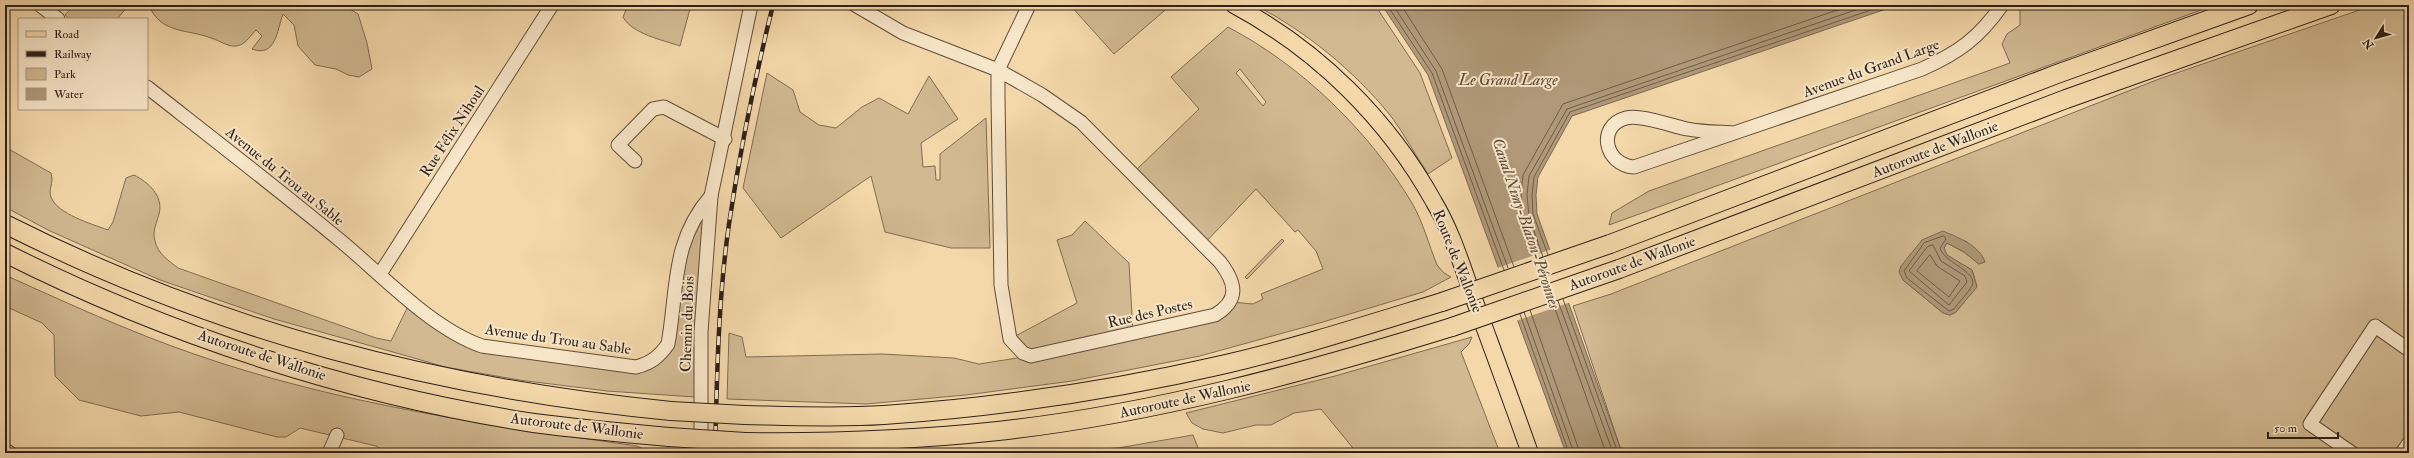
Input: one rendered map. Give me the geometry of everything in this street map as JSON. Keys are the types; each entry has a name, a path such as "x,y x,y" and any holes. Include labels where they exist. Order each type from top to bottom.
{"highway":[{"name":"Autoroute de Wallonie","path":"5,224 61,252 177,301 300,342 421,372 537,395 671,411 745,415 883,415 997,404 1113,387 1226,364 1327,337 1442,302 1610,244 2057,74 2249,5"},
{"name":"Autoroute de Wallonie","path":"5,253 50,276 166,324 292,367 413,399 533,422 669,437 745,442 885,441 999,431 1116,414 1228,391 1335,363 1452,327 1619,269 2066,99 2331,5"}],"main road":[{"name":"Route de Wallonie","path":"1234,5 1282,34 1325,67 1391,136 1413,168 1434,202 1452,238 1530,453"}],"street":[{"path":"40,5 57,18"},
{"name":"Rue Félix Nihoul","path":"380,274 552,5"},
{"name":"Avenue du Trou au Sable","path":"148,88 258,173 445,328 458,337 482,346 622,366 636,366 650,364 660,355 668,344 685,236 692,221 711,196 725,138 738,63 752,5"},
{"name":"Rue des Postes","path":"855,5 902,33 998,70 1042,95 1081,122 1220,262 1229,276 1234,292 1231,302 1225,309 1215,315 1031,356 1017,349 1007,333 1001,285 998,70 1029,5"},
{"name":"Avenue du Grand Large","path":"1733,133 1689,129 1636,117 1626,118 1618,122 1610,131 1608,146 1617,162 1625,166 1634,167 1922,69 1951,56 1972,42 2002,5"},
{"path":"635,161 618,145 653,108 664,107 725,138"},
{"name":"Chemin du Bois","path":"701,453 701,332 711,196"},
{"path":"2352,453 2310,424 2375,326 2409,350"},
{"path":"329,453 337,436"},
{"path":"2402,453 2409,443"},
{"path":"5,450 10,453"}],"green space":[{"path":"74,5 129,5 118,18 69,18 65,15"},
{"path":"149,5 343,5 358,14 367,43 372,69 359,77 348,75 336,69 315,65 298,46 294,25 283,14 277,34 271,46 266,50 260,51 252,49 262,36 256,30 242,44 233,46 202,35 167,26 154,14"},
{"path":"628,5 691,5 680,46 648,36 633,28 623,17"},
{"path":"1070,5 1171,5 1114,54"},
{"path":"1255,5 1375,5 1420,73 1452,158 1428,174 1390,115 1361,83 1328,53 1311,40 1293,27"},
{"path":"2020,5 2215,5 1609,225 1612,213 1649,191 2010,63 2002,44 2007,34 2020,25"},
{"path":"2374,5 2409,5 2409,453 1622,453 1573,306 1611,294 2159,79","holes":["1922,240 1966,241 1985,262 1979,264 1964,252 1947,243 1944,248 1947,255 1972,270 1977,286 1956,312 1950,315 1943,313 1903,280"]},
{"path":"1228,27 1282,61 1332,103 1376,151 1395,176 1416,210 1437,265 1444,273 1451,277 1423,292 1323,322 1200,356 1072,381 966,395 866,404 727,399 729,333 742,337 746,357 882,354 954,358 979,364 1030,356 1010,339 1077,303 1057,240 1072,235 1085,221 1129,263 1133,333 1215,315 1231,302 1253,304 1263,299 1261,294 1323,269 1316,251 1298,230 1295,232 1256,189 1203,245 1132,174 1199,109 1171,77","holes":["1240,69 1266,102 1263,106 1236,73"]},
{"path":"767,73 793,90 800,112 819,125 836,128 862,107 879,98 908,114 929,76 958,119 921,143 923,167 935,166 936,180 940,180 940,154 986,118 990,248 951,248 885,232 871,176 781,238 743,188"},
{"path":"5,147 51,173 51,197 60,208 76,218 108,230 113,222 126,178 134,175 145,182 154,190 159,201 159,214 154,234 156,246 164,256 178,268 376,338 391,341 411,300 458,337 622,366 660,355 680,257 711,196 695,397 607,391 519,380 445,367 274,319 160,280 50,231 5,207"},
{"path":"1282,239 1284,241 1247,279 1245,277"},
{"path":"5,275 99,317 146,336 194,354 303,387 358,400 469,421 637,446 652,453 387,453 376,446 300,428 286,437 277,437 179,412 141,416 79,400 55,376 54,335 42,323 5,306"},
{"path":"1472,337 1469,344 1461,352 1500,453 1357,453 1321,409 1294,413 1271,425 1256,425 1223,433 1203,429 1192,423 1186,413 1335,376"},
{"path":"1193,435 1200,453 1028,453 1118,448"},
{"path":"963,448 963,453 873,453"}],"water":[{"name":"Le Grand Large","path":"1382,5 1898,5 1572,116 1538,177 1536,195 1537,214 1622,453 1566,453 1428,75"},
{"path":"1943,231 1968,243 1978,251 1985,262 1979,264 1964,252 1947,243 1944,248 1947,255 1972,270 1977,287 1956,312 1950,315 1943,313 1903,280 1899,272 1901,266 1922,240"}],"pier":[{"path":"1552,249 1571,302 1516,321 1497,268"}],"railway":[{"path":"715,453 717,367 725,253 748,114 773,5"}],"water label":[{"name":"Canal Nimy-Blaton-Péronnes","path":"1527,223"}]}
